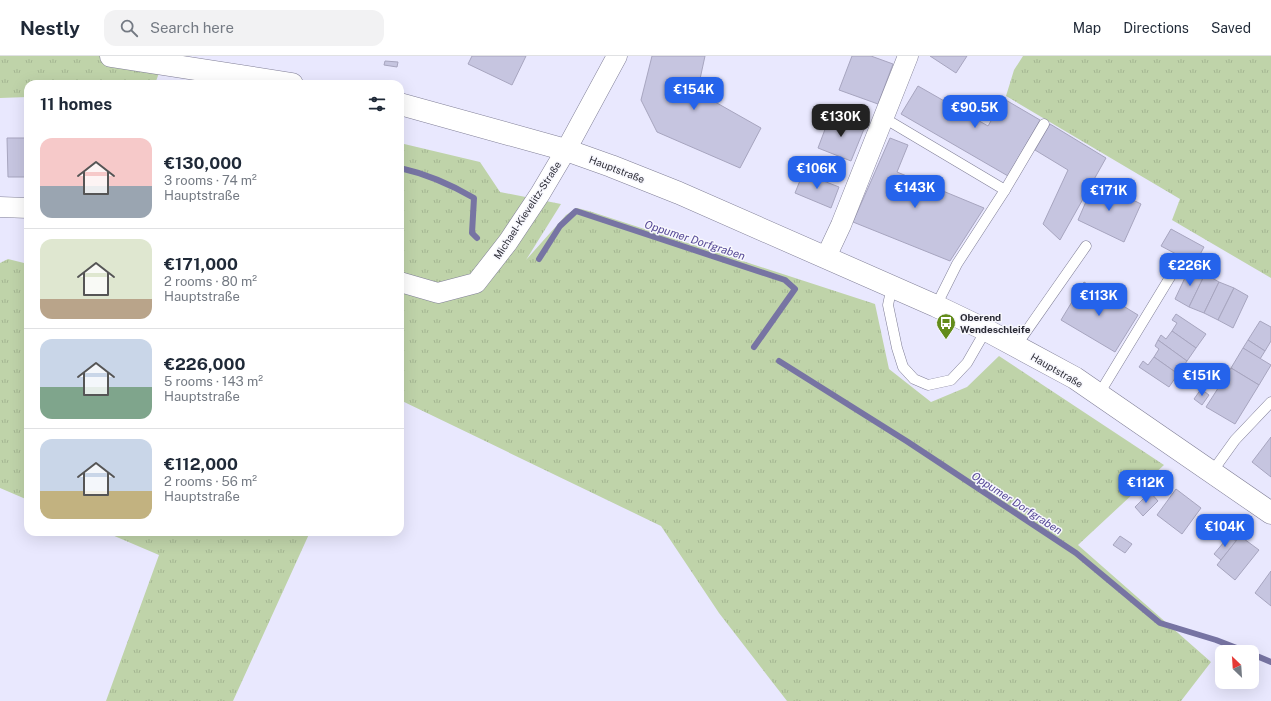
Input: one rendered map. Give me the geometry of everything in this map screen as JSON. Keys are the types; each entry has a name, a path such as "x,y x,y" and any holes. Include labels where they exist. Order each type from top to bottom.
{"main road":[{"path":"111,56 184,61 273,80"},
{"name":"Hauptstraße","path":"404,105 566,150 679,193 936,306 986,330 1075,378 1271,513"}],"street":[{"name":"Michael-Kievelitz-Straße","path":"404,283 438,293 476,283 508,242 540,194 566,150 617,56"},
{"path":"826,257 841,225 908,56"},
{"path":"0,207 24,208"}],"lane":[{"path":"884,118 1005,190"},
{"path":"936,306 957,264 1005,190 1044,124"},
{"path":"1016,346 1086,246"},
{"path":"1099,394 1175,269"},
{"path":"892,286 888,305 897,348 903,367 914,379 928,385 951,380 967,363 986,330"},
{"path":"1212,472 1235,440 1271,402"}],"green space":[{"path":"0,56 165,56 156,80 24,80 24,97 0,98"},
{"path":"1023,56 1271,56 1271,278 1172,220 1180,199 1006,96 1014,70"},
{"path":"404,144 480,162 500,192 561,204 526,260 566,215 577,208 875,304 889,369 931,402 967,387 999,356 1164,465 1078,545 1211,662 1181,701 787,701 719,613 661,526 404,402"},
{"path":"8,259 24,263 24,498 0,488 0,263"},
{"path":"114,536 308,536 233,701 106,701 159,555"}],"building":[{"path":"472,56 526,56 512,85 468,64"},
{"path":"652,56 705,56 700,79 687,89 691,101 708,98 761,128 740,168 657,132 641,100"},
{"path":"852,56 871,56 893,64 878,104 839,90"},
{"path":"930,56 967,56 956,73"},
{"path":"385,61 398,62 397,67 384,65"},
{"path":"918,86 988,126 1004,99 1040,120 1008,176 901,114"},
{"path":"830,116 864,129 851,161 818,148"},
{"path":"1050,124 1106,158 1060,240 1043,224 1068,170 1035,150"},
{"path":"7,138 24,138 24,177 8,177"},
{"path":"890,138 908,145 897,172 984,208 950,261 853,222"},
{"path":"803,173 839,187 831,208 795,193"},
{"path":"1095,181 1141,204 1124,242 1078,220"},
{"path":"1171,229 1204,247 1195,264 1161,246"},
{"path":"1190,267 1205,274 1189,307 1175,299"},
{"path":"1205,274 1219,282 1204,313 1189,307"},
{"path":"1084,282 1138,315 1115,352 1061,320"},
{"path":"1219,282 1234,288 1218,320 1204,313"},
{"path":"1234,288 1248,296 1233,328 1218,320"},
{"path":"1176,314 1206,334 1196,348 1172,331 1177,323 1172,320"},
{"path":"1260,321 1271,327 1271,341 1265,351 1248,340"},
{"path":"1172,331 1196,348 1187,361 1158,340 1161,335 1166,339"},
{"path":"1158,340 1187,361 1178,374 1154,357 1159,349 1155,346"},
{"path":"1248,340 1265,351 1260,359 1243,348"},
{"path":"1243,348 1271,365 1259,385 1231,368"},
{"path":"1154,357 1178,374 1169,387 1139,367 1143,361 1148,365"},
{"path":"1231,368 1259,385 1235,424 1206,407"},
{"path":"1201,389 1209,395 1202,405 1194,399"},
{"path":"1271,437 1271,477 1252,462"},
{"path":"1176,489 1201,508 1182,534 1157,515"},
{"path":"1150,492 1158,501 1143,516 1135,507"},
{"path":"1120,536 1132,544 1125,553 1113,545"},
{"path":"1229,536 1236,541 1221,560 1214,554"},
{"path":"1240,536 1259,550 1235,580 1217,565"},
{"path":"1271,571 1271,606 1255,593"}],"waterway":[{"name":"Oppumer Dorfgraben","path":"404,169 438,180 474,198 472,233 477,238"},
{"name":"Oppumer Dorfgraben","path":"539,259 560,226 576,211 785,280 795,289 754,347"},
{"name":"Oppumer Dorfgraben","path":"779,361 908,442 1076,553 1160,623 1229,645"},
{"name":"Oppumer Dorfgraben","path":"1259,657 1271,662"}],"place":[{"name":"Oberend Wendeschleife","path":"946,340"}]}
